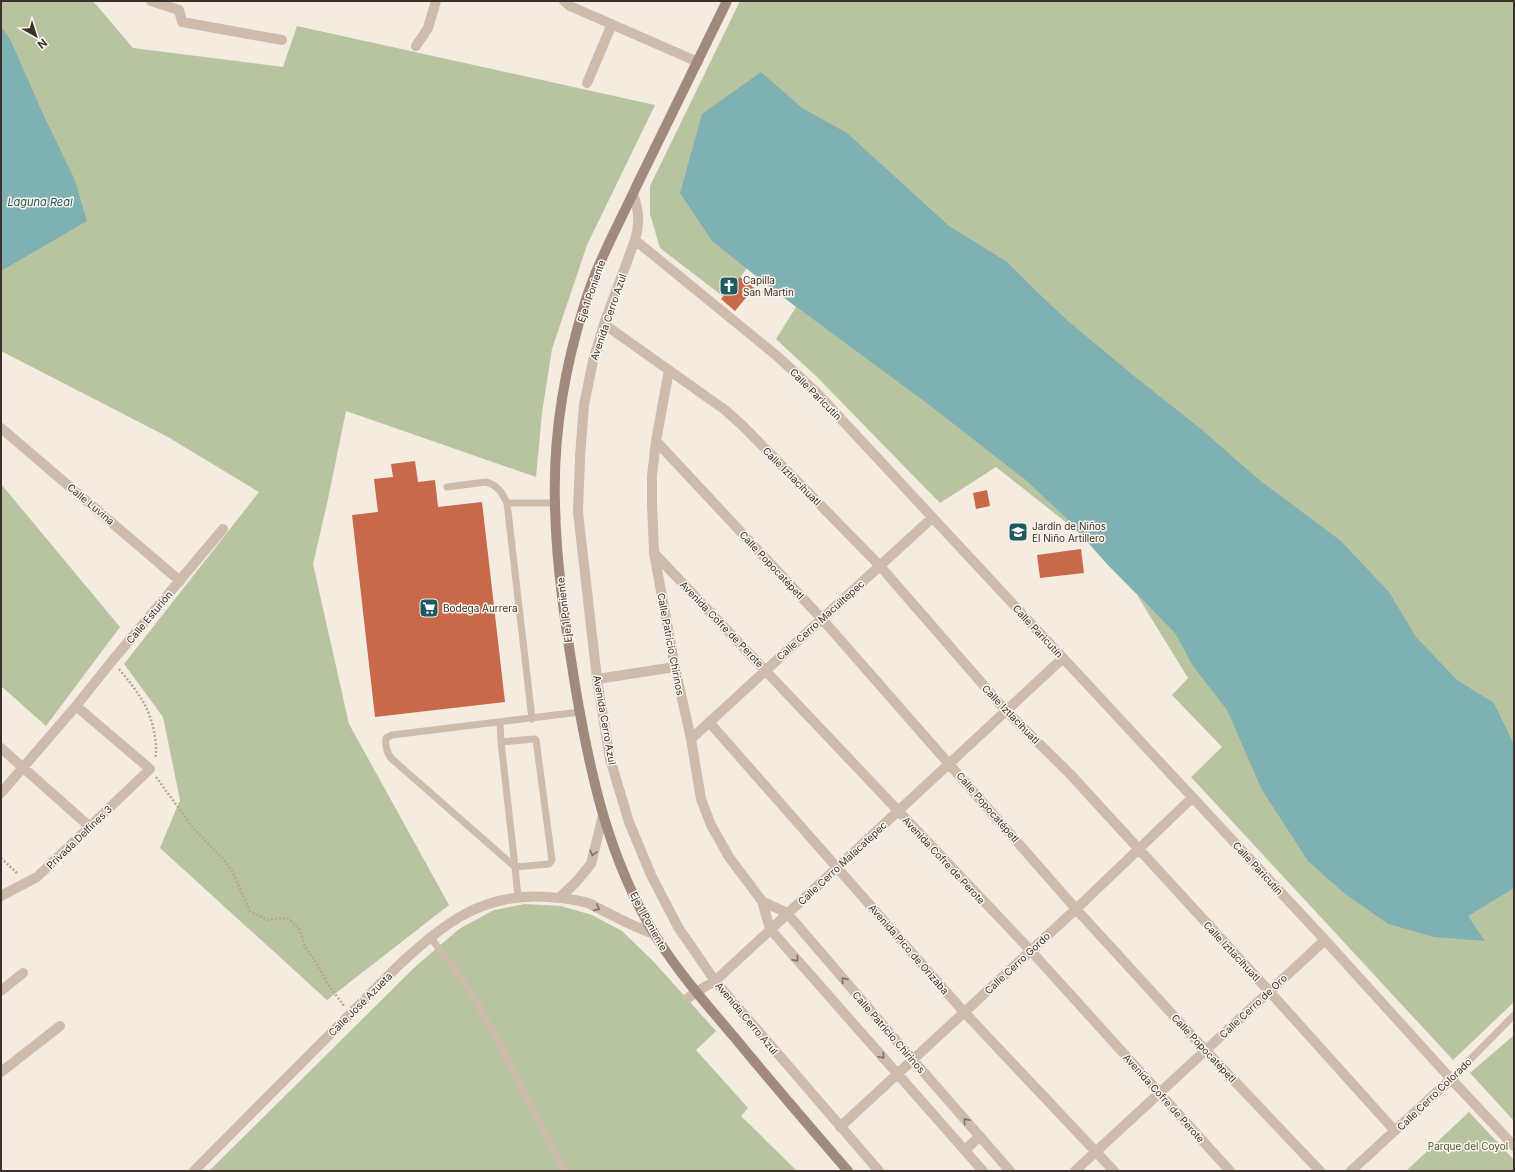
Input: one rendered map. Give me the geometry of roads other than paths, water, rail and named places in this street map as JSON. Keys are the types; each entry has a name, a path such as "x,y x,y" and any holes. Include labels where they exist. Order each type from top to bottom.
{"main road":[{"name":"Eje 1 Poniente","path":"727,1 603,256 584,304 566,374 556,455 555,503 557,550 566,631 593,782 623,872 654,934 678,969 692,995 848,1171"}],"street":[{"path":"151,1 179,10 182,22 282,40"},
{"path":"416,46 428,28 436,1"},
{"path":"564,1 570,6 698,62"},
{"path":"587,83 612,24"},
{"path":"633,194 638,212 639,225 635,240"},
{"name":"Avenida Cerro Azul","path":"635,240 604,324 593,360 584,405 580,457 578,504 597,679 610,759 629,822 651,875 678,928 715,980 879,1171"},
{"name":"Calle Paricutín","path":"635,240 796,372 816,392 1325,940 1514,1146"},
{"name":"Calle Iztlacíhuatl","path":"604,324 725,410 743,426 880,566 1006,711 1070,774 1395,1131"},
{"name":"Calle Patricio Chirinos","path":"669,370 656,442 652,476 654,553 675,667 691,738 701,799 711,825 729,857 762,901 770,929 983,1171"},
{"name":"Calle Luvina","path":"1,428 180,581"},
{"name":"Calle Popocatépetl","path":"656,442 822,618 1076,909 1320,1171"},
{"name":"Calle Cerro Macuiltepec","path":"691,738 932,518"},
{"name":"Calle Esturión","path":"1,793 76,706 223,529"},
{"name":"Avenida Cofre de Perote","path":"654,553 1031,951 1230,1171"},
{"name":"Calle Cerro Malacatepec","path":"692,995 715,980 1063,658"},
{"path":"597,679 675,667"},
{"name":"Privada Delfines 3","path":"1,896 37,877 150,769 76,706"},
{"name":"Avenida Pico de Orizaba","path":"709,722 964,1012 1114,1171"},
{"path":"1,748 90,827"},
{"name":"Calle Cerro Gordo","path":"840,1127 1076,909 1192,798"},
{"path":"559,898 576,882 591,864 603,815"},
{"name":"Calle José Azueta","path":"194,1171 350,1014 430,937 459,916 490,902 518,897 539,896 588,903 642,930 654,934"},
{"name":"Calle Patricio Chirinos","path":"762,901 787,913 912,1060 1010,1171"},
{"name":"Calle Cerro de Oro","path":"1074,1171 1325,940"},
{"path":"1,991 23,973"},
{"path":"1,1072 60,1026"},
{"name":"Calle Cerro Colorado","path":"1351,1171 1451,1079"},
{"path":"965,1150 980,1136"}],"lane":[{"path":"446,487 486,482 492,484 503,494 507,503 532,719"},
{"path":"507,503 555,503"},
{"path":"501,742 536,740 552,860 549,864 515,867 392,759 387,753 386,738 392,735 500,723 580,712"},
{"path":"500,723 518,897"},
{"path":"430,937 476,1000 565,1171"},
{"name":"Calle Cerro Colorado","path":"1451,1079 1514,1015"}],"water":[{"name":"Laguna Real","path":"1,26 11,41 43,114 74,178 87,221 1,271"},
{"path":"761,72 802,108 847,133 949,226 1007,262 1068,321 1201,429 1258,479 1341,541 1389,592 1416,637 1457,680 1494,703 1514,745 1514,888 1468,916 1485,941 1434,937 1388,924 1344,893 1308,861 1262,790 1227,710 1193,666 1175,633 1107,564 1065,517 1027,481 928,404 771,288 712,241 680,193 702,114"}],"place":[{"name":"Capilla San Martin","path":"729,286"},
{"name":"Jardín de Niños El Niño Artillero","path":"1018,532"},
{"name":"Bodega Aurrera","path":"429,608"}],"park label":[{"name":"Parque del Coyol","path":"1468,1146"}]}
